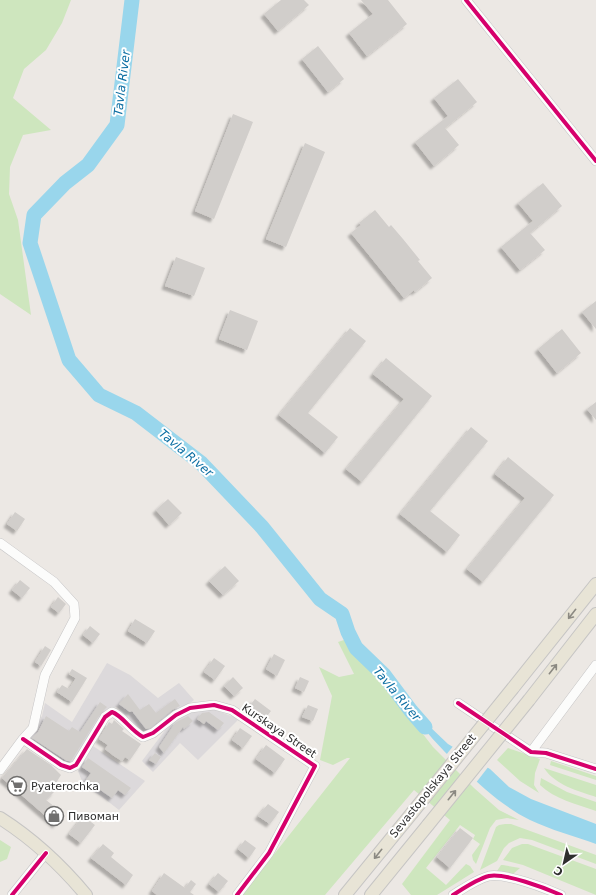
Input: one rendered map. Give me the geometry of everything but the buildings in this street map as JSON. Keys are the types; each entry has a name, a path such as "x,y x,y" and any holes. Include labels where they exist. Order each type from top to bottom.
{"main road":[{"name":"Sevastopolskaya Street","path":"345,895 596,584"},
{"name":"Sevastopolskaya Street","path":"371,895 529,700 596,614"},
{"path":"0,818 28,838 61,866 86,895"}],"street":[{"path":"466,0 596,161"},
{"path":"0,543 54,582 74,604 75,618 45,675 33,728 23,738 0,770"},
{"path":"531,752 596,665"},
{"path":"458,703 531,752 546,753 596,768"},
{"name":"Kurskaya Street","path":"23,738 61,765 70,768 76,764 105,717 112,712 116,714 134,732 143,737 153,733 176,715 190,708 214,705 232,710 315,766 269,853 237,895"},
{"path":"12,895 46,853"},
{"path":"453,895 472,884 488,877 495,876 532,884 561,895"}],"shaded area":[{"path":"107,663 130,675 158,698 179,683 194,700 151,732 144,734 117,707 109,708 76,761 67,764 29,739 42,716 45,703 72,722"},
{"path":"210,708 239,719 198,760 180,743 153,772 142,761 172,721 193,710"},
{"path":"93,746 145,781 119,810 101,796 84,786 78,771"}],"green space":[{"path":"0,0 71,0 62,23 46,50 24,69 13,98 51,130 23,135 10,167 9,194 18,220 31,315 0,294"},
{"path":"344,640 384,684 433,747 474,788 499,810 519,820 507,818 496,820 490,828 476,864 472,855 480,844 473,839 475,835 460,825 426,868 446,885 466,864 470,866 474,872 437,895 411,895 402,884 450,820 414,790 325,895 242,895 350,758 333,765 320,760 332,696 319,667 339,677 354,674 338,642"},
{"path":"508,748 540,759 535,773 534,785 539,793 520,781 497,760"},
{"path":"551,761 596,776 596,780 550,765"},
{"path":"544,768 596,785 596,797 567,787 554,779"},
{"path":"541,778 567,792 596,802 596,811 566,801 552,794 540,785"},
{"path":"511,824 596,855 596,864 532,840 520,838 509,843 504,848 497,861 480,870 496,827"},
{"path":"0,840 11,847 7,859 0,862"},
{"path":"522,844 528,844 596,869 596,895 523,865 503,860 512,848"},
{"path":"501,865 520,868 513,874 497,871"}],"water":[{"path":"411,711 448,744 490,769 509,787 531,799 596,824 596,844 538,824 520,815 494,797 448,755"}],"pier":[{"path":"454,745 489,766 475,784 446,755"}],"waterway":[{"name":"Tavla River","path":"132,0 117,125 88,165 65,183 34,215 30,243 69,360 99,395 136,413 201,463 262,527 320,599 342,614 348,632 356,648 384,675 425,727"}],"cycle path":[{"path":"466,0 596,161"},
{"path":"458,703 531,752 546,753 596,769"},
{"path":"23,739 61,765 70,768 76,765 105,717 112,712 143,737 153,733 176,715 190,708 214,705 232,710 315,766 269,853 237,895"},
{"path":"12,895 46,853"},
{"path":"453,895 480,879 489,876 515,879 561,895"}],"place":[{"name":"Pyaterochka","path":"17,786"},
{"name":"Пивоман","path":"54,816"}]}
